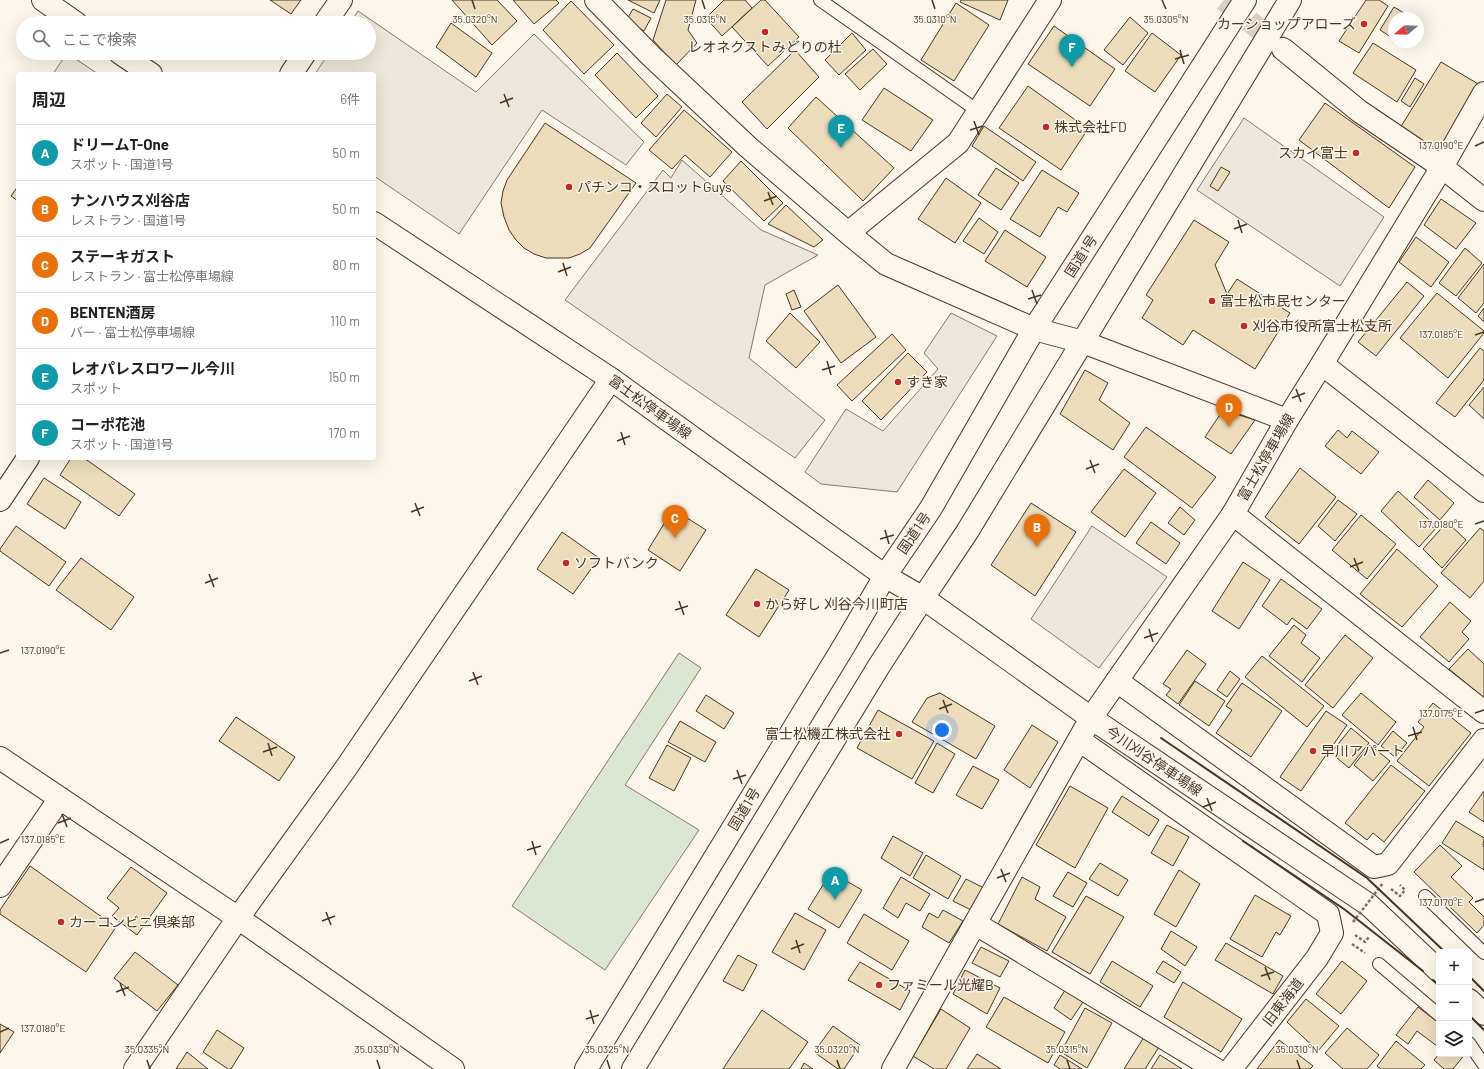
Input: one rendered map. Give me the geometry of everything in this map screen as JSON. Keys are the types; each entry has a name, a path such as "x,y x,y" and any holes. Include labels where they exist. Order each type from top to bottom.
{"main road":[{"path":"43,0 66,16"},
{"path":"330,16 341,0"},
{"path":"596,0 651,56 748,146 886,264 1034,329 1083,342 1287,420"},
{"path":"848,233 958,143 1050,0"},
{"name":"国道1号","path":"586,1069 844,646 885,576 931,508 1034,329 1245,0"},
{"path":"634,1069 875,673 967,532 1290,0"},
{"path":"1283,49 1359,110 1442,167 1484,200"},
{"path":"130,60 148,72"},
{"path":"292,72 300,60"},
{"name":"富士松停車場線","path":"892,1069 976,924 1091,718 1233,514 1287,420 1442,167 1484,93"},
{"name":"富士松停車場線","path":"376,224 611,378 885,576 923,598"},
{"path":"1322,364 1484,491"},
{"path":"135,1069 238,918 346,768 611,378"},
{"path":"0,500 27,460"},
{"path":"1233,514 1484,712"},
{"name":"今川刈谷停車場線","path":"923,598 1091,718 1369,905 1436,968"},
{"path":"1118,681 1374,867 1386,873 1484,740"},
{"name":"旧東海道","path":"1079,740 1328,914 1332,932 1317,958 1231,1069"},
{"path":"0,758 238,918 453,1069"},
{"path":"0,886 60,798"},
{"path":"976,924 1215,1069"},
{"path":"1472,1003 1484,1014"}],"lane":[{"path":"820,0 978,111"},
{"path":"1425,896 1484,953"},
{"path":"1380,964 1436,1013"},
{"path":"1472,1047 1484,1065"}],"path":[{"path":"1353,922 1386,873"}],"green space":[{"path":"679,653 701,668 625,785 699,830 605,970 512,906"}],"shaded area":[{"path":"358,11 365,16 355,16"},
{"path":"376,23 476,92 534,34 644,142 626,165 542,110 459,234 376,177 376,72 316,72 324,60 376,60"},
{"path":"62,60 77,60 95,72 54,72"},
{"path":"1244,118 1384,217 1340,286 1197,190"},
{"path":"682,160 761,230 818,255 765,285 749,358 825,420 795,458 565,300 663,170 671,178"},
{"path":"951,313 997,336 897,492 821,484 805,472 846,409 883,431 938,369 924,353"},
{"path":"1092,526 1167,577 1099,668 1031,619"}],"building":[{"path":"270,0 301,0 291,14"},
{"path":"452,0 497,0 517,21 492,45"},
{"path":"513,0 556,0 559,3 534,24"},
{"path":"628,0 660,0 654,13"},
{"path":"666,0 696,0 688,30 697,43 676,65 653,40"},
{"path":"724,0 745,0 752,8 722,36 706,18"},
{"name":"レオネクストみどりの杜","path":"761,0 765,0 799,37 768,66 732,27"},
{"path":"961,0 1008,0 1000,20 960,2"},
{"name":"カーショップアローズ","path":"1366,0 1379,0 1388,6 1359,53 1339,41"},
{"path":"571,1 614,45 584,74 543,30"},
{"path":"956,3 989,25 954,81 921,60"},
{"path":"1394,7 1402,12 1391,12"},
{"path":"633,9 651,18 644,31 626,21"},
{"path":"1130,17 1148,33 1123,65 1104,50"},
{"path":"1388,17 1388,35 1380,30"},
{"path":"451,23 492,53 476,77 436,47"},
{"path":"1054,26 1115,69 1090,106 1028,64"},
{"path":"852,33 866,50 839,75 825,60"},
{"path":"1152,33 1181,55 1155,92 1125,71"},
{"path":"1373,43 1416,70 1397,102 1353,73"},
{"path":"873,49 887,64 860,90 845,74"},
{"path":"795,50 819,77 767,129 742,102"},
{"path":"617,53 658,96 636,118 595,75"},
{"path":"1441,62 1480,85 1440,151 1400,128"},
{"path":"1415,78 1424,84 1410,107 1401,101"},
{"path":"1028,86 1088,129 1061,170 999,128"},
{"path":"884,88 933,120 911,151 862,120"},
{"path":"667,94 682,107 656,137 641,123"},
{"path":"816,97 894,168 863,201 788,128"},
{"name":"スカイ富士","path":"1325,103 1415,167 1389,208 1299,140"},
{"path":"684,110 732,152 710,177 685,155 672,169 649,150"},
{"name":"パチンコ・スロットGuys","path":"545,123 636,183 590,248 569,258 546,258 534,254 524,248 509,230 501,203 507,180"},
{"path":"984,126 1036,162 1023,181 972,146"},
{"path":"741,161 783,203 764,221 723,181"},
{"path":"1221,167 1230,172 1218,191 1210,186"},
{"path":"996,168 1019,183 1001,210 978,195"},
{"path":"1042,170 1079,193 1067,212 1058,207 1040,237 1010,219"},
{"path":"946,178 981,203 955,243 918,219"},
{"path":"16,189 16,200 11,196"},
{"path":"1441,199 1476,223 1456,249 1424,225"},
{"path":"786,205 823,240 814,247 768,224"},
{"path":"979,218 998,232 984,254 963,241"},
{"path":"1194,220 1229,242 1215,265 1227,294 1237,279 1290,313 1255,369 1193,330 1183,345 1142,318 1153,300 1146,295"},
{"path":"1005,230 1046,257 1027,287 985,261"},
{"path":"1416,237 1449,262 1431,287 1399,262"},
{"path":"1465,248 1482,263 1456,296 1439,283"},
{"path":"1484,264 1484,303 1476,313 1458,298"},
{"path":"1407,282 1424,296 1376,356 1358,342"},
{"path":"838,285 876,337 841,363 804,311"},
{"path":"794,290 801,307 792,310 786,294"},
{"path":"1437,293 1484,331 1484,333 1448,378 1400,338"},
{"path":"1484,308 1484,322 1478,316"},
{"path":"790,313 820,342 796,368 766,341"},
{"path":"892,334 906,350 852,401 837,385"},
{"path":"1480,348 1484,351 1484,380 1455,417 1436,403"},
{"path":"908,353 927,372 881,420 862,401"},
{"path":"1085,370 1108,383 1099,400 1130,423 1113,450 1060,414"},
{"path":"1484,387 1484,419 1469,405"},
{"path":"1223,410 1255,420 1231,454 1205,437"},
{"path":"1146,427 1216,477 1192,508 1124,457"},
{"path":"1338,430 1347,438 1352,431 1379,452 1361,474 1325,446"},
{"path":"70,460 87,460 135,494 119,516 60,475"},
{"path":"1300,468 1336,497 1299,544 1265,517"},
{"path":"1124,469 1156,493 1125,537 1091,512"},
{"path":"44,478 81,502 65,529 27,504"},
{"path":"1428,480 1454,503 1440,520 1414,497"},
{"path":"1398,491 1437,527 1419,547 1381,511"},
{"path":"1338,500 1357,514 1335,541 1318,526"},
{"path":"1031,503 1076,532 1035,596 991,565"},
{"path":"1180,507 1195,520 1184,535 1168,523"},
{"path":"673,509 706,530 680,571 648,550"},
{"path":"1361,515 1396,544 1367,579 1332,550"},
{"path":"1151,522 1180,543 1166,564 1136,543"},
{"path":"1447,522 1466,540 1442,568 1423,549"},
{"path":"16,526 66,562 49,586 0,551"},
{"path":"1480,528 1484,531 1484,581 1470,598 1441,573"},
{"path":"562,532 599,558 573,594 537,569"},
{"path":"1397,549 1438,586 1402,627 1360,594"},
{"path":"81,558 134,597 111,630 56,590"},
{"path":"1243,562 1270,580 1239,629 1212,611"},
{"path":"756,569 789,590 759,637 726,615"},
{"path":"1281,579 1322,609 1307,629 1292,618 1287,625 1262,606"},
{"path":"1450,602 1471,621 1462,632 1469,639 1449,662 1420,637"},
{"path":"1294,625 1306,635 1301,643 1320,658 1302,682 1269,656"},
{"path":"1345,635 1373,658 1333,708 1305,685"},
{"path":"1468,649 1484,664 1484,698 1449,669"},
{"path":"1187,650 1206,664 1178,704 1166,695 1171,689 1163,684"},
{"path":"1262,656 1324,706 1307,727 1245,677"},
{"path":"1230,671 1240,679 1227,697 1217,690"},
{"path":"1195,681 1225,701 1209,726 1179,705"},
{"path":"1242,683 1282,711 1251,757 1216,733 1232,710 1226,706"},
{"path":"940,693 995,726 976,759 912,722 927,698"},
{"path":"1361,693 1396,722 1378,745 1342,715"},
{"path":"706,695 734,713 724,729 696,711"},
{"path":"1433,703 1471,733 1429,786 1397,761 1424,727 1418,722"},
{"path":"878,710 934,741 912,779 857,748"},
{"name":"早川アパート","path":"1326,711 1347,725 1301,791 1280,777"},
{"path":"236,717 295,757 279,781 219,741"},
{"path":"680,721 716,742 705,762 668,742"},
{"path":"1032,725 1058,742 1030,788 1004,770"},
{"path":"1351,728 1369,743 1349,768 1331,753"},
{"path":"1393,731 1407,743 1395,757 1381,746"},
{"path":"937,743 955,754 933,793 915,783"},
{"path":"667,745 691,758 674,791 649,778"},
{"path":"1370,745 1390,761 1373,781 1354,765"},
{"path":"1391,765 1425,791 1384,842 1373,833 1367,840 1345,823"},
{"path":"973,766 999,780 982,809 956,795"},
{"path":"1070,786 1108,808 1075,868 1036,845"},
{"path":"1484,791 1484,822 1469,812"},
{"path":"1122,796 1159,820 1149,836 1112,812"},
{"path":"1456,821 1484,838 1484,870 1442,843"},
{"path":"1167,825 1189,837 1173,866 1151,853"},
{"path":"893,836 923,853 910,876 881,858"},
{"path":"1440,845 1462,866 1451,877 1473,898 1469,902 1484,917 1484,925 1477,933 1414,872"},
{"path":"926,855 961,876 948,899 913,878"},
{"path":"1100,863 1128,880 1118,896 1089,879"},
{"path":"30,866 116,927 86,972 0,914 0,910"},
{"path":"131,867 167,893 137,935 112,916 119,908 107,898"},
{"path":"1179,870 1200,884 1176,927 1154,914"},
{"path":"831,872 862,890 839,928 808,909"},
{"path":"1068,872 1087,883 1073,907 1053,896"},
{"path":"901,877 930,894 920,911 906,903 898,918 883,908"},
{"path":"1022,877 1040,887 1035,899 1066,917 1047,951 998,924"},
{"path":"966,879 986,889 973,911 953,901"},
{"path":"1255,895 1291,916 1280,935 1276,932 1262,957 1230,939"},
{"path":"1086,896 1124,917 1090,974 1052,952"},
{"path":"943,910 963,921 949,943 922,927 929,913 938,918"},
{"path":"795,913 826,930 804,970 772,952"},
{"path":"864,914 909,941 892,970 847,943"},
{"path":"1171,931 1197,947 1185,966 1161,949"},
{"path":"1226,943 1283,976 1273,994 1215,960"},
{"path":"981,947 1009,961 1000,977 972,963"},
{"path":"135,952 178,985 157,1011 114,978"},
{"path":"738,955 757,965 743,991 723,981"},
{"path":"1112,961 1153,986 1140,1007 1100,982"},
{"path":"1163,961 1181,972 1174,983 1156,972"},
{"path":"1342,961 1367,981 1341,1014 1316,994"},
{"name":"ファミール光耀B","path":"860,962 910,991 900,1010 848,980"},
{"path":"965,970 1000,988 987,1014 953,994"},
{"path":"1183,982 1242,1019 1221,1052 1164,1017"},
{"path":"1065,990 1083,1002 1071,1020 1054,1008"},
{"path":"1004,997 1065,1032 1048,1063 986,1027"},
{"path":"1306,999 1339,1026 1318,1051 1287,1022"},
{"path":"1418,1007 1436,1021 1436,1045 1417,1031 1408,1044 1396,1035"},
{"path":"1085,1008 1112,1023 1087,1068 1061,1052"},
{"path":"941,1009 970,1028 946,1069 934,1069 913,1056"},
{"path":"762,1010 808,1042 789,1069 723,1069"},
{"path":"0,1024 14,1032 0,1053"},
{"path":"833,1026 860,1045 844,1069 838,1069 814,1052"},
{"path":"1347,1028 1379,1055 1367,1069 1343,1069 1325,1053"},
{"path":"217,1030 244,1048 231,1069 228,1069 203,1052"},
{"path":"1144,1037 1159,1047 1145,1069 1124,1069"},
{"path":"1279,1040 1313,1066 1310,1069 1257,1069"},
{"path":"1396,1041 1425,1065 1421,1069 1381,1069 1377,1066"},
{"path":"187,1052 208,1069 176,1069"},
{"path":"977,1054 1001,1069 967,1069"},
{"path":"1060,1055 1082,1069 1060,1069 1054,1065"},
{"path":"1160,1055 1182,1069 1151,1069"},
{"path":"1436,1057 1463,1057 1453,1069 1444,1069 1434,1060"},
{"path":"804,1063 813,1069 801,1069"}],"tunnel":[{"path":"1224,0 1282,48"}],"wall":[{"path":"1161,738 1367,878 1442,949"},
{"path":"1243,841 1344,909 1423,971"},
{"path":"1472,979 1484,991"},
{"path":"1433,980 1438,985"},
{"path":"1472,1018 1484,1030"}],"place":[{"name":"カーショップアローズ","path":"1364,24"},
{"name":"レオネクストみどりの杜","path":"765,32"},
{"name":"コーポ花池","path":"1072,67"},
{"name":"株式会社FD","path":"1046,127"},
{"name":"レオパレスロワール今川","path":"841,148"},
{"name":"スカイ富士","path":"1356,153"},
{"name":"パチンコ・スロットGuys","path":"569,187"},
{"name":"富士松市民センター","path":"1212,301"},
{"name":"刈谷市役所富士松支所","path":"1244,326"},
{"name":"すき家","path":"898,382"},
{"name":"BENTEN酒房","path":"1229,427"},
{"name":"ステーキガスト","path":"675,538"},
{"name":"ナンハウス刈谷店","path":"1037,547"},
{"name":"ソフトバンク","path":"566,563"},
{"name":"から好し 刈谷今川町店","path":"757,604"},
{"name":"富士松機工株式会社","path":"899,734"},
{"name":"早川アパート","path":"1313,751"},
{"name":"ドリームT-One","path":"835,900"},
{"name":"カーコンビニ倶楽部","path":"61,922"},
{"name":"ファミール光耀B","path":"879,985"}]}
